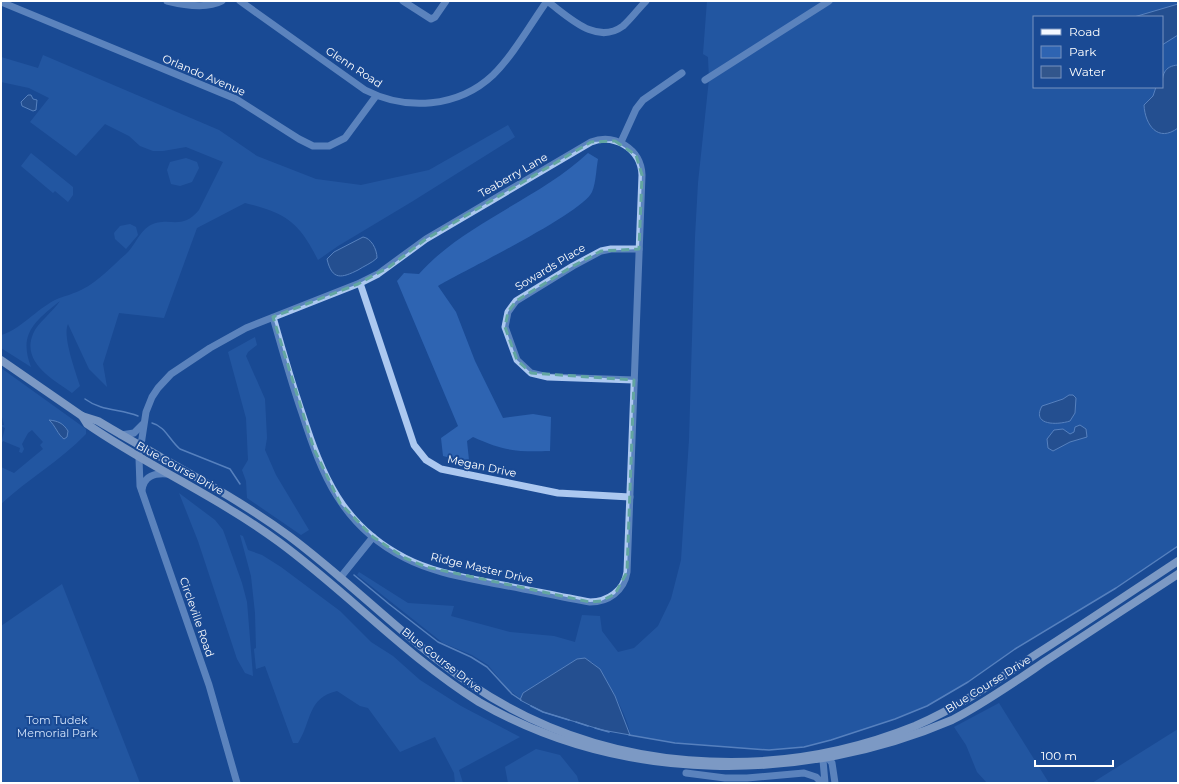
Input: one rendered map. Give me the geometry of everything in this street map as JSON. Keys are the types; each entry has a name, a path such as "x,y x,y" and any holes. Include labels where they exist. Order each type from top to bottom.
{"main road":[{"name":"Blue Course Drive","path":"1,360 82,416 98,421 256,513 292,539 439,661 470,684 516,711 569,734 626,752 693,762 751,763 799,759 825,754 855,747 900,732 958,704 1178,561"},
{"name":"Blue Course Drive","path":"82,416 87,424 139,458 232,511 280,543 434,670 489,708 540,734 594,754 630,764 686,772 762,774 823,765 894,746 952,720 977,706 1178,574"}],"street":[{"path":"167,1 178,4 208,5 222,1"},
{"name":"Glenn Road","path":"240,1 351,81 376,96 404,104 430,104 449,99 478,86 493,75 547,1"},
{"path":"403,1 431,19 435,17 446,1"},
{"path":"547,1 587,29 600,33 614,31 622,27 646,1"},
{"path":"704,80 829,1"},
{"name":"Orlando Avenue","path":"1,2 236,99 299,139 313,146 329,146 345,138 376,96"},
{"path":"630,497 642,170 636,155 621,142 636,109 643,100 682,73"},
{"name":"Teaberry Lane","path":"139,458 144,423 152,397 166,379 210,348 246,328 360,283 389,267 426,239 592,142 602,139 621,142"},
{"name":"Sowards Place","path":"634,380 548,377 531,373 517,360 505,327 508,312 516,301 568,268 601,251 612,249 639,249"},
{"name":"Megan Drive","path":"360,283 414,445 426,460 441,469 558,493 630,497"},
{"name":"Ridge Master Drive","path":"273,317 293,385 321,469 340,503 354,519 373,537 405,558 446,573 596,602 615,594 622,586 627,576 630,497"},
{"path":"121,434 134,433 144,423"},
{"name":"Circleville Road","path":"139,458 138,478 142,494 209,685 237,783"},
{"path":"142,494 143,484 147,478 156,474 167,474"},
{"path":"340,578 373,537"},
{"path":"825,754 832,763 835,783"},
{"path":"825,754 823,765 825,783"},
{"path":"686,772 725,778 804,774 816,777 822,783"}],"highlighted area":[{"path":"615,141 636,155 642,175 639,249 601,251 573,266 516,301 508,312 505,327 517,360 531,373 634,380 627,572 615,594 601,601 590,602 426,567 405,558 373,537 340,503 314,449 273,317 358,284 389,267 426,239 591,142"}],"green space":[{"path":"707,1 1178,1 1178,546 1116,588 1015,649 968,682 927,706 895,719 831,740 804,747 769,750 675,743 630,735 626,719 616,697 597,667 592,662 523,693 521,699 508,689 488,665 472,655 443,643 357,575 359,572 408,603 454,606 451,616 510,632 554,636 575,642 582,615 600,616 602,631 618,652 634,648 658,626 671,599 681,560 689,440 695,237 698,183 709,79 708,57 703,54"},
{"path":"43,55 219,130 257,156 316,179 361,185 429,170 508,125 515,137 338,246 318,260 304,236 290,221 271,211 245,203 197,228 164,318 119,313 103,364 107,387 89,369 68,324 68,345 80,386 72,393 41,370 35,362 30,344 35,330 60,301 43,315 31,329 28,337 27,356 31,367 1,348 1,335 15,329 55,300 89,286 132,248 142,232 149,226 163,222 181,222 193,217 199,210 223,162 186,147 163,151 153,151 140,146 129,136 105,124 76,156 30,122 49,98 29,88 1,82 1,57 38,68"},
{"path":"31,153 73,187 73,195 68,202 55,191 53,193 21,166"},
{"path":"588,153 598,159 592,192 584,201 546,227 438,286 456,312 475,361 503,418 533,414 551,417 550,451 510,450 473,437 467,441 469,460 458,460 443,456 441,438 458,426 397,281 404,273 419,274 437,256 458,240 479,225 547,184 569,169"},
{"path":"186,158 197,162 199,168 192,182 180,186 171,184 167,170 170,162"},
{"path":"130,224 136,227 138,235 126,249 115,239 114,233 120,226"},
{"path":"255,337 257,345 248,352 246,356 265,399 267,438 265,450 276,475 309,530 301,535 247,498 246,481 242,470 248,460 246,418 228,352"},
{"path":"1,368 86,429 86,434 66,453 1,504 1,467 14,473 43,449 40,445 43,442 32,430 28,433 22,444 24,449 22,453 19,452 20,448 3,441 1,444 5,428 1,426 4,425 1,413"},
{"path":"179,493 215,520 223,530 242,583 247,602 253,676 245,673 237,659 198,541"},
{"path":"240,535 243,536 248,550 262,555 281,567 340,611 371,642 393,656 420,680 461,706 520,737 459,770 463,783 455,783 454,773 435,737 400,752 368,708 360,706 337,691 327,694 320,699 312,711 298,743 293,743 265,666 256,669 254,649 256,648 255,613 251,576"},
{"name":"Tom Tudek Memorial Park","path":"62,584 140,783 1,783 1,626"},
{"path":"999,703 1049,783 987,783 977,772 966,745 954,727"},
{"path":"1178,729 1178,783 1092,783"},
{"path":"536,749 560,755 577,776 579,783 508,783 505,767"}],"water":[{"path":"1178,4 1178,35 1163,44 1163,16 1137,16"},
{"path":"1178,65 1178,128 1164,134 1154,130 1150,125 1144,105 1153,96 1156,88 1163,88 1163,75 1167,69"},
{"path":"28,95 31,95 33,99 37,100 36,110 33,111 22,106 21,102"},
{"path":"363,237 369,239 373,244 377,258 347,275 338,276 335,274 329,266 327,259 334,252"},
{"path":"1069,395 1073,395 1076,398 1075,413 1070,421 1053,423 1043,421 1040,417 1042,406 1063,399"},
{"path":"49,420 62,424 68,431 67,437 64,439"},
{"path":"1080,425 1086,429 1087,437 1070,442 1053,451 1048,448 1047,439 1054,430 1063,429 1070,434 1074,432 1075,427"},
{"path":"585,658 600,669 615,696 630,735 602,730 543,712 520,700 523,693 577,659"}],"waterway":[{"path":"85,399 104,408 138,416"},
{"path":"152,423 164,430 180,449 230,469 240,484"},
{"path":"629,735 675,743 769,750 804,747 831,740 895,719 927,706 968,682 1015,649 1116,588 1178,546"},
{"path":"354,575 438,642 471,657 487,667 512,694 521,700"},
{"path":"531,706 543,712 569,720"},
{"path":"576,722 588,726"},
{"path":"595,728 609,732"}]}
